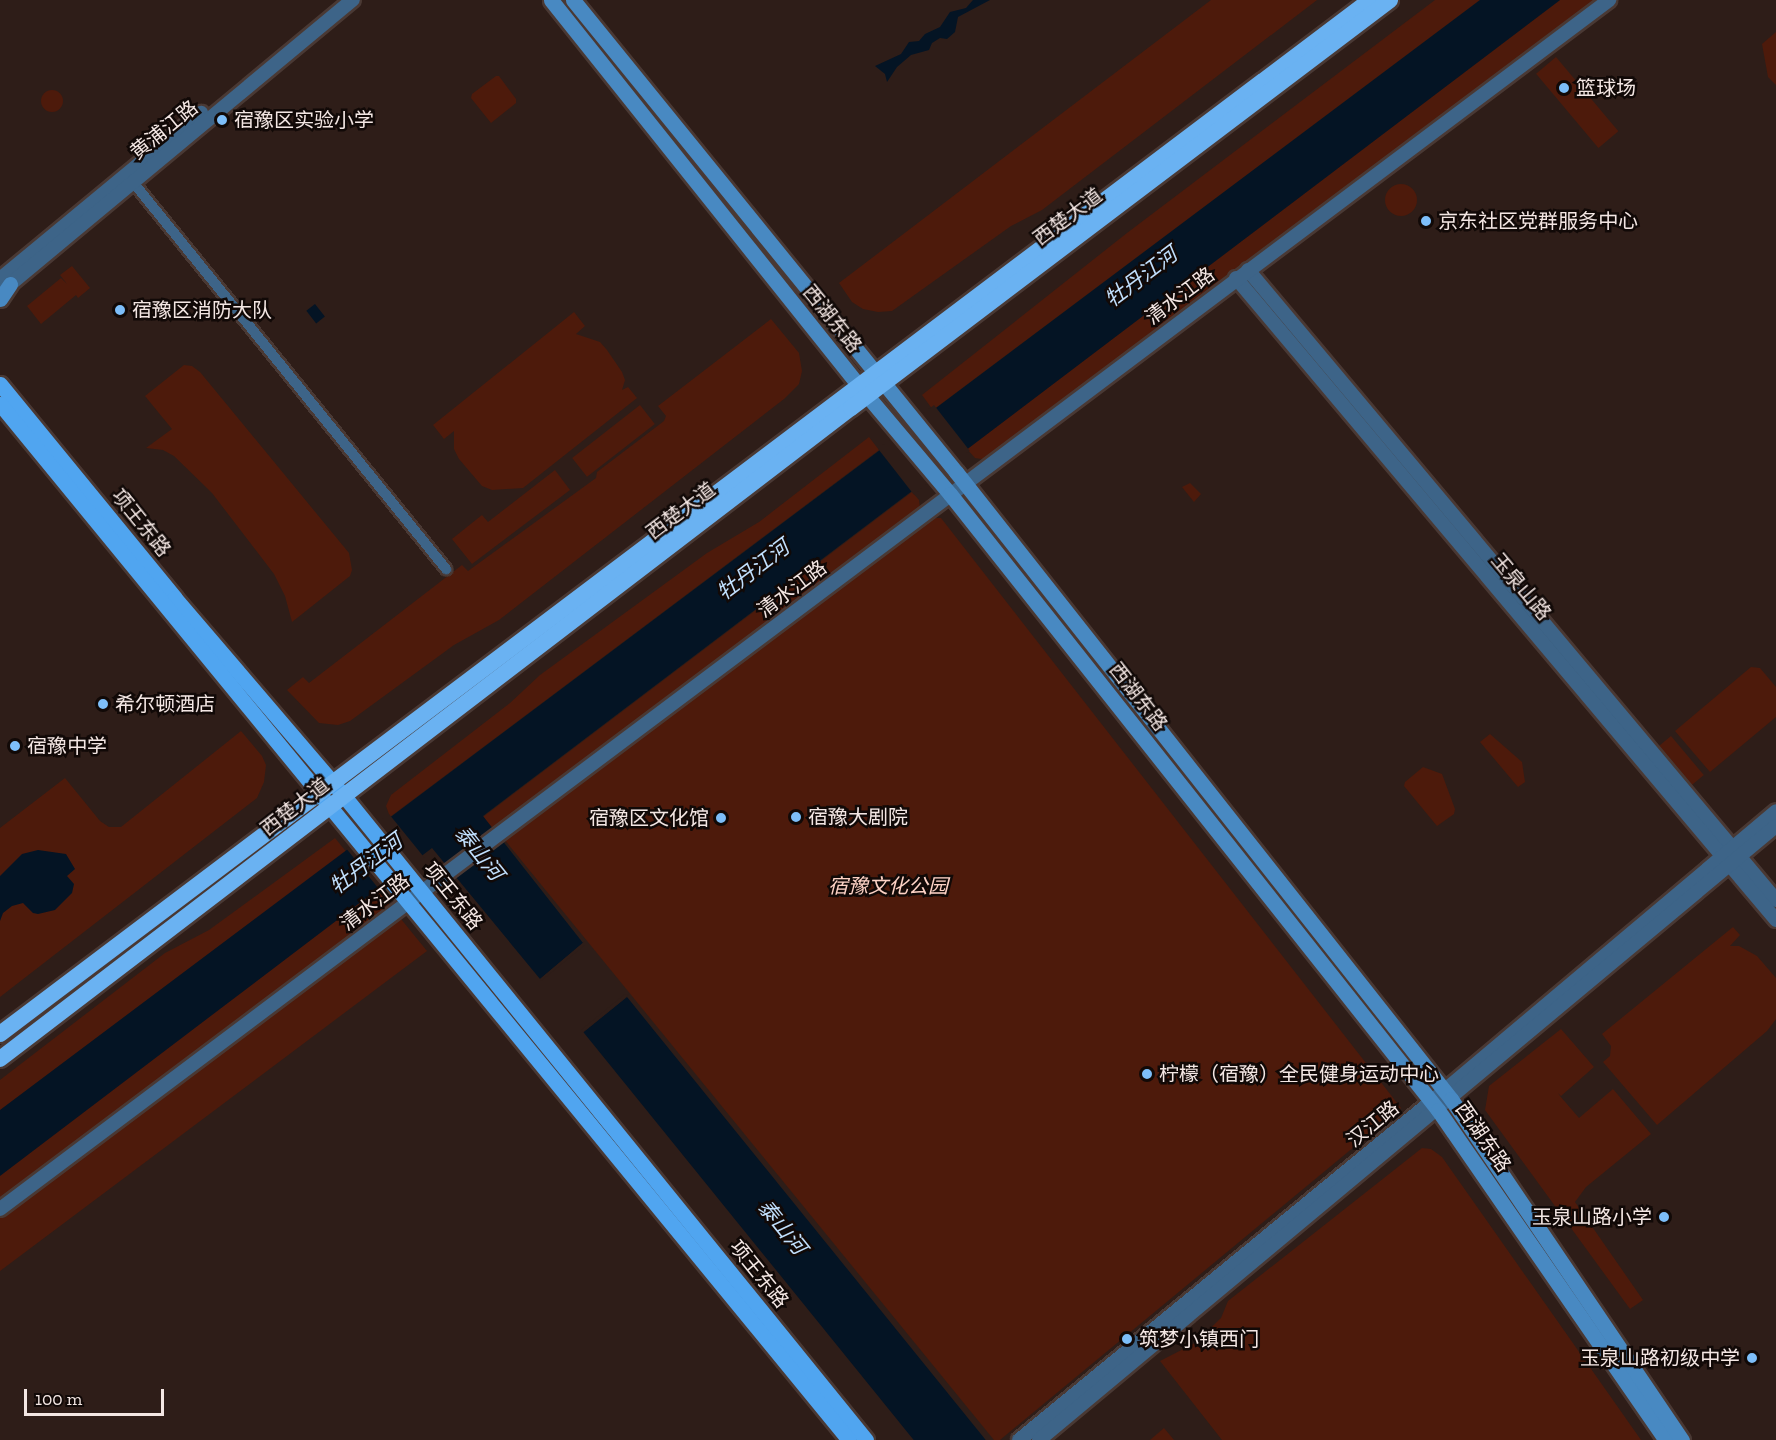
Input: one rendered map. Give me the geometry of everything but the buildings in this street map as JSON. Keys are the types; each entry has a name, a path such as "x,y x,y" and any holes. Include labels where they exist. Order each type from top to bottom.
{"highway":[{"name":"西楚大道","path":"0,1059 339,790 880,378 1370,0"},
{"name":"西楚大道","path":"880,378 1390,0"},
{"name":"西楚大道","path":"0,1034 325,801"}],"main road":[{"name":"西湖东路","path":"551,0 863,391 946,489 1435,1105 1666,1440"},
{"name":"西湖东路","path":"573,0 906,410 1447,1095 1683,1440"},
{"path":"0,299 3,282"},
{"name":"项王东路","path":"0,384 175,598 360,814 866,1440"},
{"name":"项王东路","path":"0,404 849,1440"}],"street":[{"name":"黄浦江路","path":"3,282 340,0"},
{"name":"黄浦江路","path":"129,178 353,0"},
{"name":"清水江路","path":"0,1209 446,875 960,478 1248,270 1609,0"},
{"path":"129,178 446,569"},
{"name":"玉泉山路","path":"1248,270 1731,856 1776,920"},
{"name":"玉泉山路","path":"1236,278 1731,856 1776,900"},
{"name":"汉江路","path":"1039,1440 1731,856 1776,811"},
{"name":"汉江路","path":"1731,856 1776,825"},
{"name":"汉江路","path":"1019,1440 1435,1105"}],"green space":[{"path":"1211,0 1317,0 1042,210 1011,226 892,311 878,312 863,309 852,302 839,283"},
{"path":"1435,0 1480,0 933,410 922,395 1127,233"},
{"path":"1560,0 1604,0 988,460 975,458 967,449"},
{"path":"1776,32 1776,85 1768,77 1762,44"},
{"path":"1556,57 1618,131 1598,148 1536,74"},
{"path":"499,76 516,99 516,103 491,123 471,98 472,94"},
{"path":"52,90 60,93 63,101 60,109 52,112 44,109 41,101 44,93"},
{"path":"1401,184 1412,189 1417,200 1412,211 1401,216 1390,211 1385,200 1390,189"},
{"path":"72,266 90,288 78,298 76,295 41,324 27,306 61,278 67,284 60,275"},
{"path":"574,312 585,326 576,334 600,342 622,372 625,380 622,390 628,387 637,398 523,488 492,490 482,486 459,459 454,449 454,431 444,439 433,425"},
{"path":"771,319 799,353 802,371 799,384 784,399 499,620 454,645 350,721 338,725 319,723 287,690 303,677 309,683 462,565 468,571 596,478 597,472 664,421 666,416 658,406"},
{"path":"184,365 192,366 200,372 349,553 352,570 350,576 292,622 285,596 274,574 212,493 174,456 163,450 146,448 172,429 145,396"},
{"path":"640,405 655,424 587,477 572,458"},
{"path":"869,437 879,450 390,817 386,806 391,795 510,703 540,675 707,553 759,522"},
{"path":"555,470 570,490 472,564 452,539 482,515 488,522"},
{"path":"1190,483 1201,494 1194,502 1182,487"},
{"path":"912,492 919,500 920,508 917,516 495,833 483,817"},
{"name":"宿豫文化公园","path":"930,518 941,518 1401,1108 1000,1440 994,1440 504,839"},
{"path":"1751,667 1760,668 1776,687 1776,717 1710,772 1675,731"},
{"path":"241,731 262,756 266,765 264,782 257,798 0,997 0,828 65,778 100,821 109,827 121,827"},
{"path":"1490,734 1522,762 1525,782 1518,787 1480,742"},
{"path":"1671,736 1704,775 1692,785 1659,746"},
{"path":"1423,767 1442,774 1455,809 1454,814 1437,826 1404,786 1405,782"},
{"path":"335,838 427,951 0,1271 0,1080 165,953 209,930"},
{"path":"1733,927 1740,935 1730,946 1739,946 1757,956 1776,978 1776,1019 1767,1031 1657,1125 1603,1062 1610,1056 1611,1046 1602,1034"},
{"path":"1561,1029 1594,1067 1561,1096 1558,1093 1560,1096 1579,1118 1613,1089 1651,1134 1586,1187 1575,1202 1643,1300 1630,1309 1485,1110 1489,1086"},
{"path":"1422,1148 1431,1149 1442,1157 1641,1440 1222,1440 1160,1361 1195,1343 1221,1318 1228,1301"},
{"path":"1164,1428 1174,1440 1150,1440"}],"water":[{"path":"973,0 990,0 958,17 955,32 947,39 940,38 932,43 929,50 911,55 897,67 887,82 885,74 875,66 901,54 909,42 919,41 925,34 940,27 950,12 966,8"},
{"path":"1480,0 1560,0 483,816 583,943 540,979 432,848 0,1176 0,1110"},
{"path":"315,304 325,317 316,323 306,311"},
{"path":"38,850 66,854 75,869 67,876 74,884 72,893 55,910 33,913 23,903 12,906 3,913 0,921 0,876 22,854"},
{"name":"泰山河","path":"627,997 986,1440 914,1440 583,1032"}],"pier":[{"path":"934,405 970,451 914,494 878,449"},
{"path":"389,814 424,858 381,892 346,849"},
{"path":"585,941 585,945 541,981 540,979"},
{"path":"625,994 629,995 583,1032 581,1030"}],"place":[{"name":"篮球场","path":"1564,88"},
{"name":"宿豫区实验小学","path":"222,120"},
{"name":"京东社区党群服务中心","path":"1426,221"},
{"name":"宿豫区消防大队","path":"120,310"},
{"name":"希尔顿酒店","path":"103,704"},
{"name":"宿豫中学","path":"15,746"},
{"name":"宿豫大剧院","path":"796,817"},
{"name":"宿豫区文化馆","path":"721,818"},
{"name":"柠檬（宿豫）全民健身运动中心","path":"1147,1074"},
{"name":"玉泉山路小学","path":"1664,1217"},
{"name":"筑梦小镇西门","path":"1127,1339"},
{"name":"玉泉山路初级中学","path":"1752,1358"}],"water label":[{"name":"牡丹江河","path":"1141,277"},
{"name":"牡丹江河","path":"753,570"},
{"name":"牡丹江河","path":"366,864"}]}
